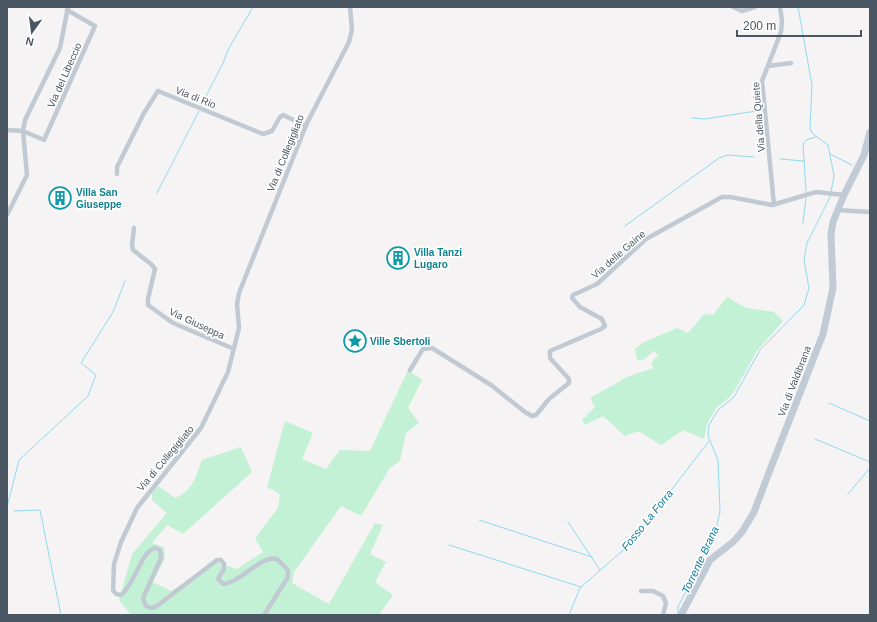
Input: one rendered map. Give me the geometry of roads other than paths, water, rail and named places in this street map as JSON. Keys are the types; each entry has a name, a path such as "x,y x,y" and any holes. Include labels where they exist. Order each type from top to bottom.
{"street":[{"name":"Via di Collegigliato","path":"264,615 286,583 289,572 279,561 269,559 238,578 223,584 218,579 224,569 224,564 221,560 217,560 157,606 148,607 144,603 143,598 162,556 160,550 153,548 146,553 136,574 124,593 117,595 113,590 116,557 133,514 149,491 202,428 228,372 239,325 237,304 238,294 306,126 348,42 352,25 350,7"},
{"path":"733,7 742,11 755,7"},
{"name":"Via della Quiete","path":"774,205 762,81 782,28 780,7"},
{"path":"7,216 27,175 23,130 29,109 60,48 68,8"},
{"name":"Via del Libeccio","path":"23,130 44,140 95,26 68,8"},
{"path":"768,66 791,63"},
{"name":"Via di Rio","path":"117,174 117,167 144,113 158,91 263,134 272,131 280,116 283,115 306,126"},
{"path":"7,130 23,130"},
{"name":"Via di Valdibrana","path":"681,615 710,560 733,542 748,523 812,363 824,328 833,288 832,231 837,210 864,155 870,132"},
{"name":"Via delle Gaine","path":"410,370 423,348 432,348 491,385 532,416 536,415 551,397 568,386 569,381 550,358 550,352 601,329 605,324 601,318 576,304 572,299 573,295 597,284 646,240 727,193 744,200 774,205 808,194 827,192 844,195"},
{"path":"837,210 870,212"},
{"name":"Via Giuseppa","path":"134,228 132,245 133,250 153,265 155,269 148,305 173,323 234,349"},
{"path":"641,591 653,591 663,596 666,603 663,615"}],"waterway":[{"path":"201,106 229,48 253,7"},
{"name":"Torrente Brana","path":"798,7 812,85 810,129 813,134 828,145 834,176 831,192"},
{"path":"692,118 704,119 763,110"},
{"path":"157,193 199,111"},
{"path":"806,191 803,144 806,140 816,137"},
{"path":"830,154 852,165"},
{"path":"625,226 719,158 728,155 754,157"},
{"path":"780,159 804,161"},
{"name":"Torrente Brana","path":"678,615 678,607 715,533 720,512 718,460 708,436 709,425 718,410 734,397 760,350 804,305 809,288 804,260 807,243 831,195"},
{"path":"803,223 806,198"},
{"path":"7,507 19,460 88,396 96,375 81,363 113,312 125,281"},
{"path":"829,403 870,421"},
{"path":"815,439 870,462"},
{"name":"Fosso La Forra","path":"569,615 580,588 629,545 709,441"},
{"path":"848,494 870,468"},
{"path":"14,511 40,510 61,615"},
{"path":"479,520 592,557"},
{"path":"568,522 600,570"},
{"path":"449,545 581,587"}],"place":[{"name":"Villa San Giuseppe","path":"60,198"},
{"name":"Villa Tanzi Lugaro","path":"398,258"},
{"name":"Ville Sbertoli","path":"355,341"}]}
